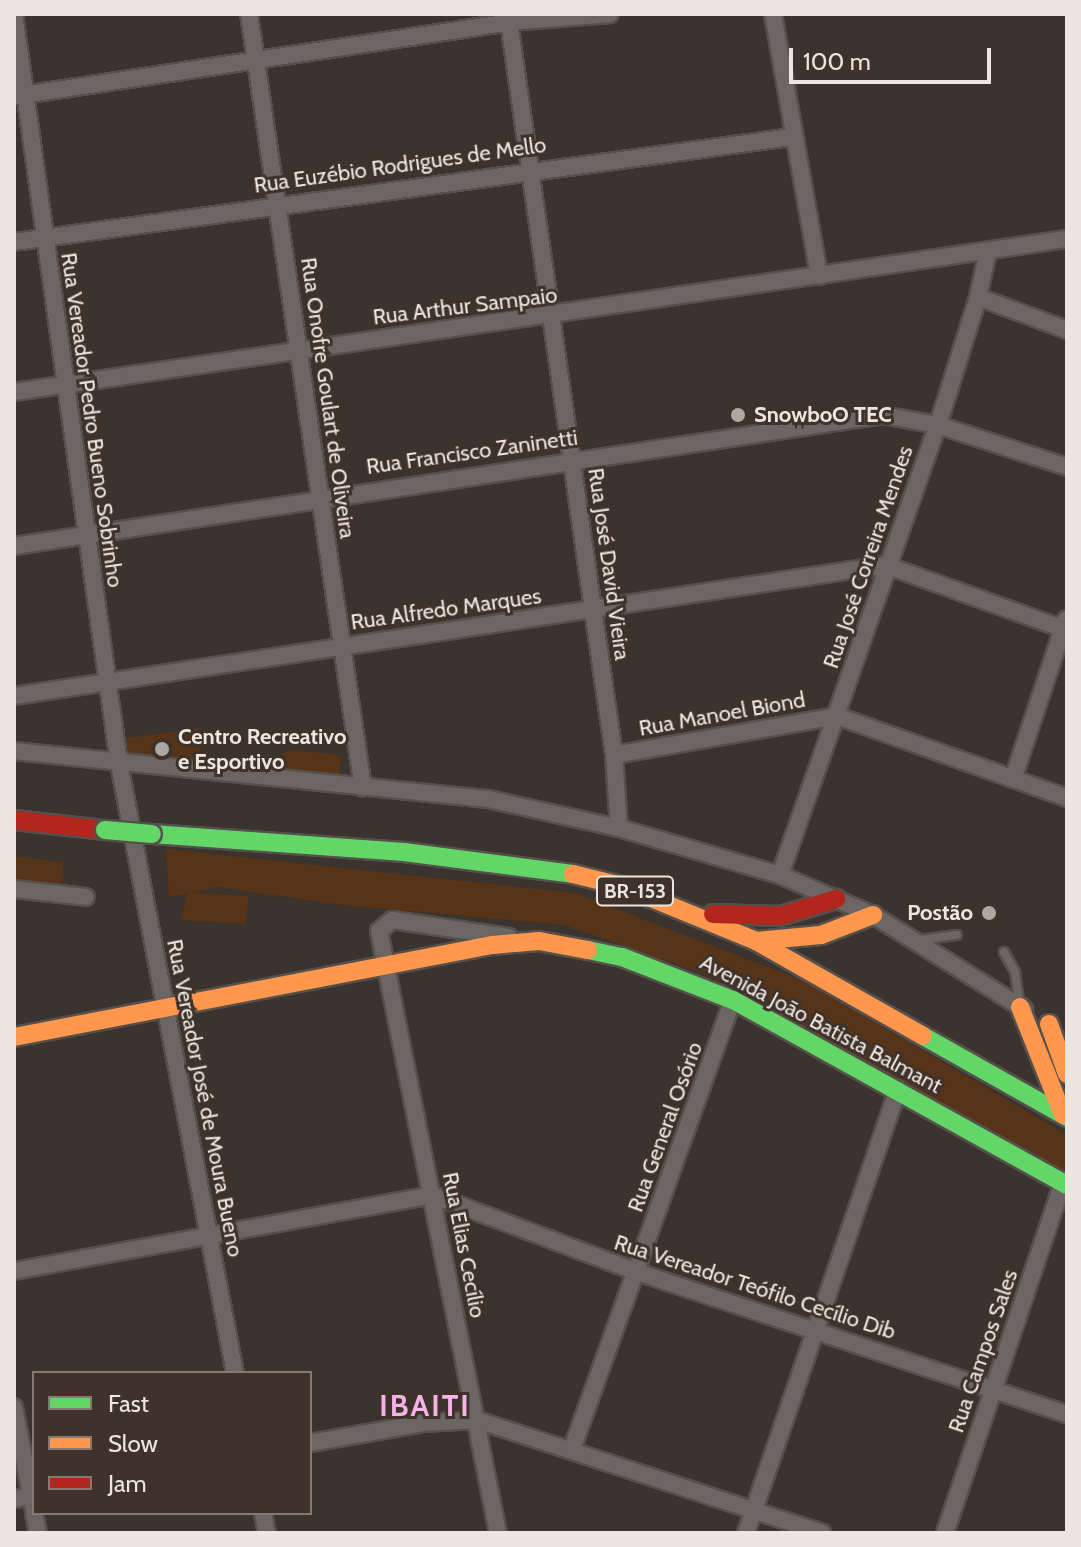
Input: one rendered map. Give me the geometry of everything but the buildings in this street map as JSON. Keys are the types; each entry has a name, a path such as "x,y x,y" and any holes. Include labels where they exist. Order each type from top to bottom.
{"main road":[{"name":"BR-153","path":"14,820 152,834 404,852 555,870 622,886 696,913 756,941 1065,1116"},
{"path":"696,913 780,916 836,899"},
{"path":"756,941 821,935 873,915"},
{"path":"14,1037 383,967 539,941"},
{"name":"Avenida João Batista Balmant","path":"539,941 622,957 733,1000 1065,1184"},
{"path":"1020,1007 1065,1116"},
{"path":"1049,1024 1067,1074"}],"street":[{"name":"Rua Vereador Pedro Bueno Sobrinho","path":"14,14 19,96 44,237 107,682 132,832"},
{"name":"Rua Onofre Goulart de Oliveira","path":"249,14 363,788"},
{"path":"19,96 254,58 509,22 610,14"},
{"path":"773,14 792,137 819,276"},
{"name":"Rua José David Vieira","path":"509,22 614,755 619,828"},
{"name":"Rua Euzébio Rodrigues de Mello","path":"14,242 277,203 792,137"},
{"name":"Rua Arthur Sampaio","path":"14,392 552,317 1067,239"},
{"name":"Rua José Correira Mendes","path":"780,875 837,716 885,565 938,425 978,297 988,251"},
{"path":"978,297 1067,330"},
{"name":"Rua Francisco Zaninetti","path":"14,546 572,459 883,415 938,425 1067,467"},
{"path":"885,565 1066,625 1013,779"},
{"name":"Rua Alfredo Marques","path":"14,696 885,565"},
{"path":"837,716 1067,798"},
{"name":"Rua Manoel Biond","path":"614,755 837,716"},
{"path":"14,751 488,799 619,828 780,875 873,915 1067,1034"},
{"name":"Rua Vereador José de Moura Bueno","path":"132,832 235,1371"},
{"path":"14,889 86,897"},
{"name":"Rua Elias Cecílio","path":"498,1533 432,1195 383,967 379,931 392,920 539,941"},
{"name":"Rua General Osório","path":"572,1449 733,1000"},
{"path":"746,1533 898,1089"},
{"name":"Rua Campos Sales","path":"945,1533 1065,1184"},
{"path":"14,1271 432,1195"},
{"name":"Rua Vereador Teófilo Cecílio Dib","path":"432,1195 637,1272 1067,1414"},
{"path":"14,1407 32,1499"},
{"path":"312,1443 423,1423 477,1420 822,1533"}],"lane":[{"path":"915,941 957,935"},
{"path":"1004,952 1015,972 1020,1007"}],"shaded area":[{"name":"Centro Recreativo e Esportivo","path":"199,728 203,767 123,760 121,739"},
{"path":"284,751 341,755 339,779 285,773"},
{"path":"166,849 575,893 804,981 1067,1135 1067,1173 701,973 565,925 343,905 218,887 192,893 249,896 245,924 181,920 187,894 169,897"},
{"path":"14,856 63,862 62,891 14,886"}],"traffic: fast":[{"path":"105,830 152,834"},
{"path":"152,834 404,852 573,874"},
{"path":"588,950 622,957 733,1000 1067,1185"},
{"path":"923,1036 1067,1117"}],"traffic: slow":[{"path":"573,874 622,886 756,941 923,1036"},
{"path":"756,941 821,935 873,915"},
{"path":"14,1037 493,945 539,941 588,950"},
{"path":"1020,1007 1063,1115"},
{"path":"1049,1024 1067,1074"}],"traffic: jam":[{"path":"14,820 105,830"},
{"path":"713,914 780,916 836,899"}],"place":[{"name":"SnowboO TEC","path":"738,415"},
{"name":"Centro Recreativo e Esportivo","path":"162,749"},
{"name":"Postão","path":"989,913"}],"district":[{"name":"IBAITI","path":"425,1406"}]}
